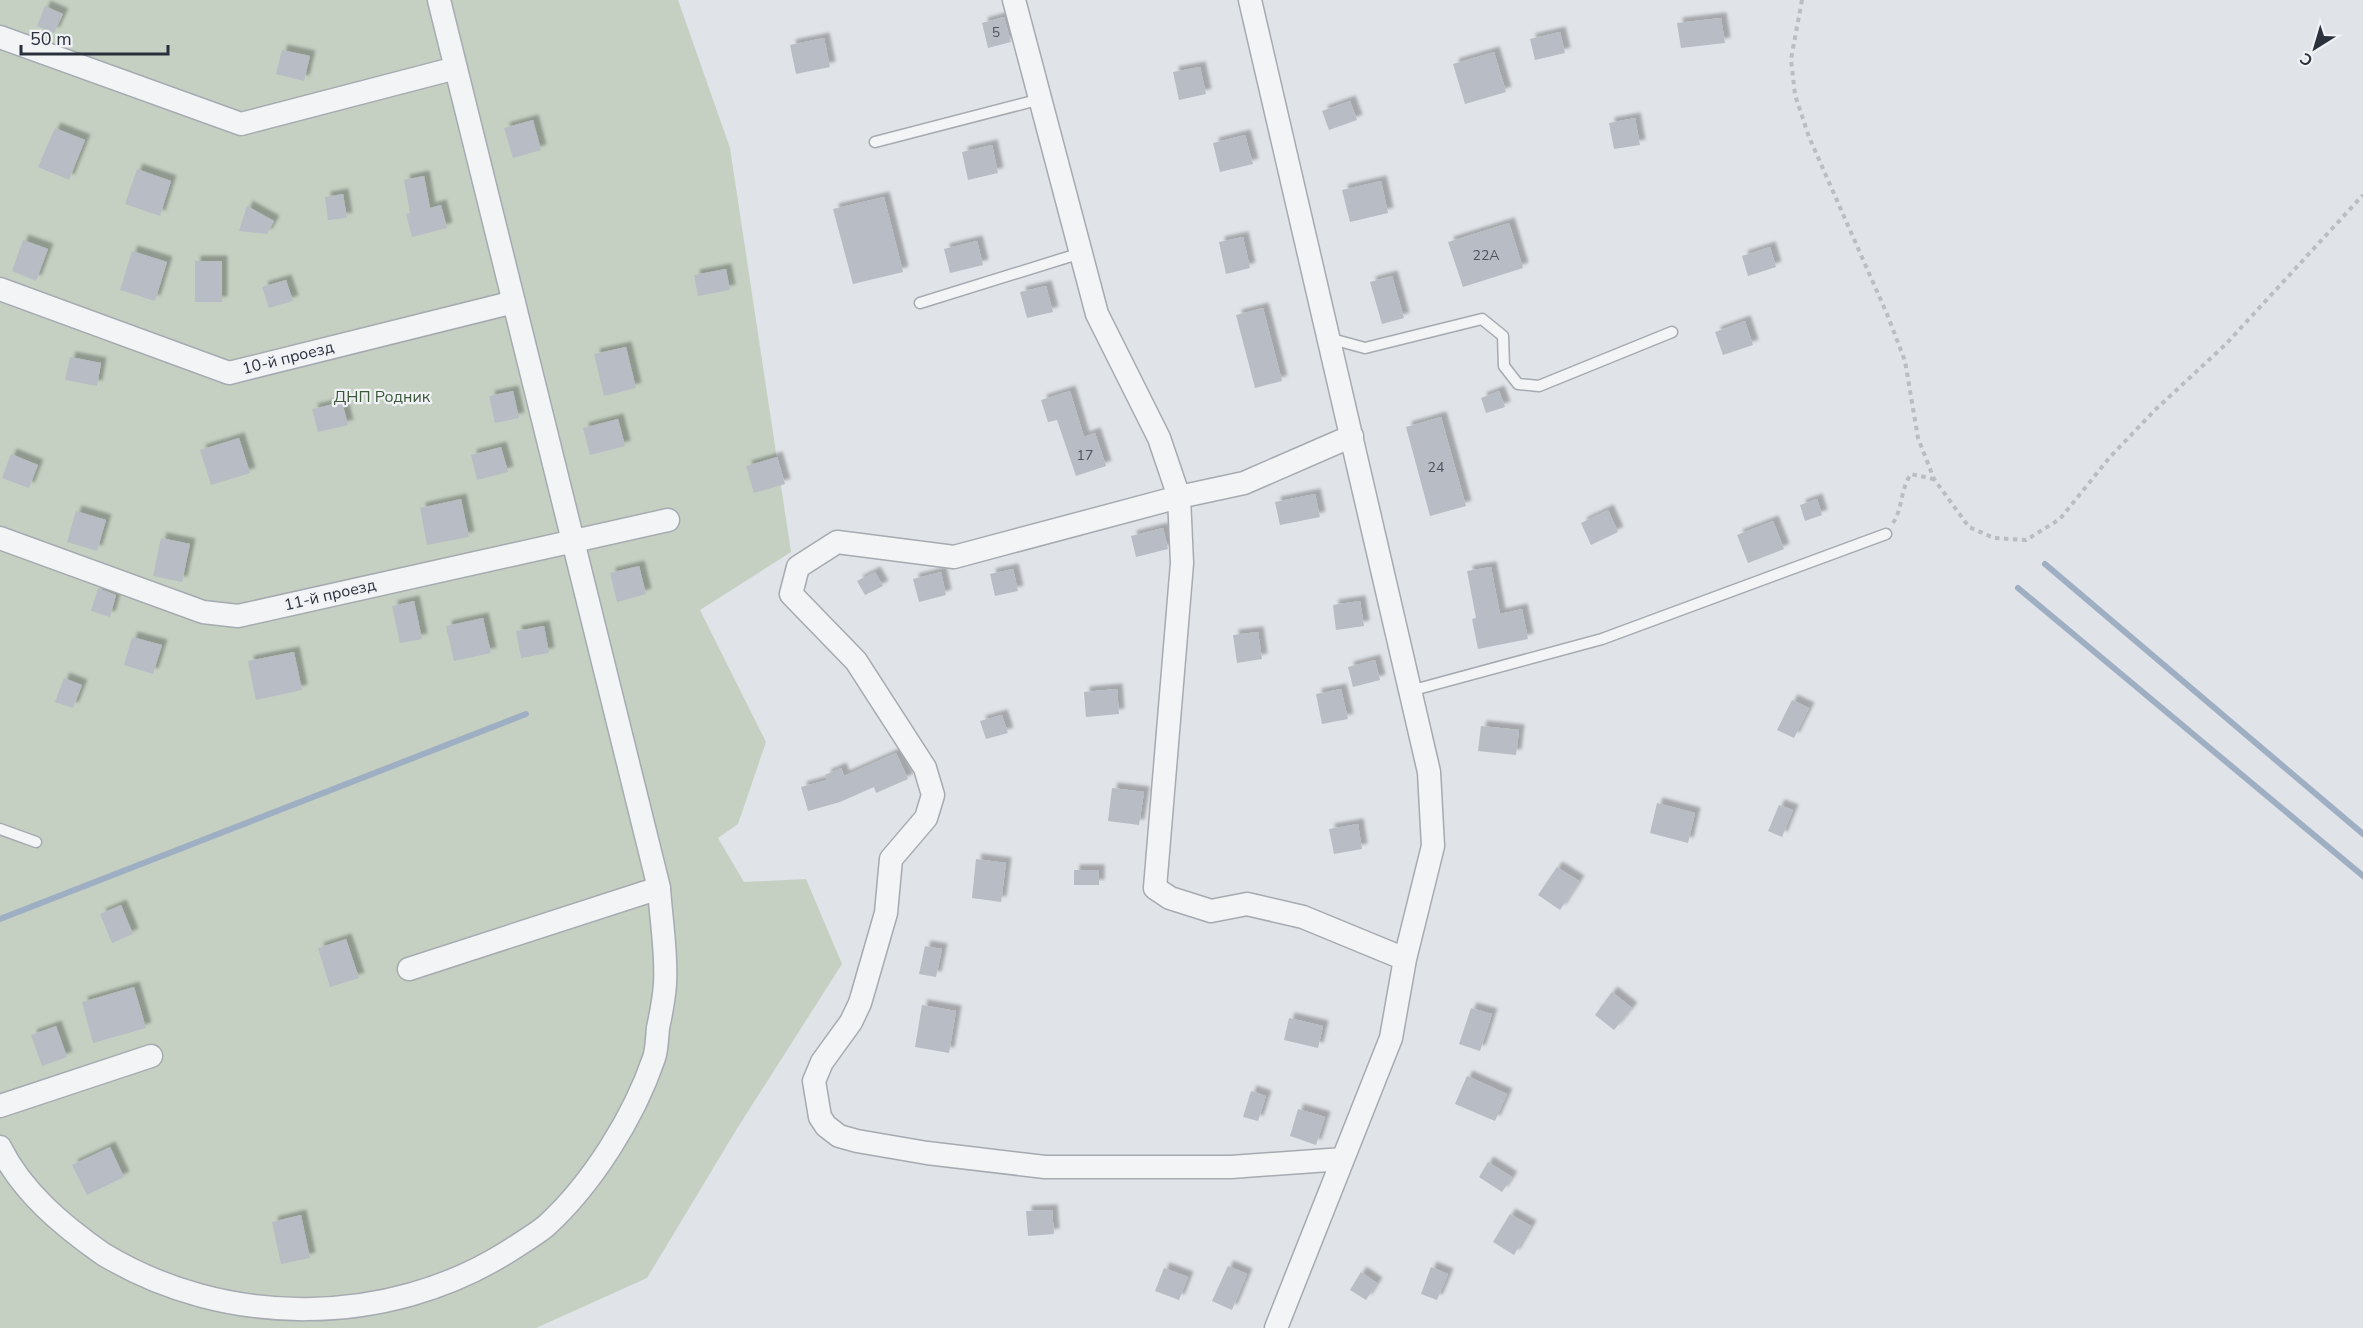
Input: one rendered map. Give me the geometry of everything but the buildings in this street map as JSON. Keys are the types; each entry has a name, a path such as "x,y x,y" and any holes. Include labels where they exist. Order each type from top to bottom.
{"street":[{"path":"0,1147 29,1191 77,1236 127,1271 189,1298 247,1314 312,1317 372,1310 431,1293 486,1266 546,1226 598,1167 631,1110 654,1057 665,983 659,888 439,0"},
{"path":"1014,0 1097,314 1159,438 1179,497 1182,563 1155,888 1170,898 1211,911 1247,904 1303,917 1405,959"},
{"path":"1250,0 1429,772 1433,846 1405,959 1391,1038 1276,1328"},
{"path":"0,37 241,124 456,68"},
{"name":"10-й проезд","path":"0,289 229,373 514,302"},
{"path":"1343,1159 1231,1167 1045,1167 927,1153 858,1141 839,1136 826,1126 819,1117 814,1081 822,1062 850,1022 860,1003 886,913 891,859 926,818 933,795 925,768 856,662 791,594 798,567 837,542 954,557 1179,497 1244,483 1352,436"},
{"name":"11-й проезд","path":"0,538 203,612 238,616 668,519"},
{"path":"409,969 659,888"},
{"path":"0,1106 151,1056"}],"lane":[{"path":"875,142 1041,99"},
{"path":"920,303 1081,253"},
{"path":"1328,338 1365,348 1482,320 1503,336 1504,366 1518,384 1539,386 1672,332"},
{"path":"1409,691 1602,639 1886,534"},
{"path":"0,829 36,842"}],"path":[{"path":"1802,0 1791,59 1795,95 1809,137 1887,314 1905,361 1918,438 1934,479 1969,527 1994,538 2026,540 2060,519 2110,457 2155,410 2226,344 2363,195"},
{"path":"1886,534 1900,513 1902,486 1911,474 1934,479"}],"green space":[{"name":"ДНП Родник","path":"0,0 678,0 730,148 791,552 700,610 766,742 738,824 718,838 744,882 806,879 842,964 738,1127 647,1278 536,1328 0,1328"}],"waterway":[{"path":"2045,564 2363,834"},
{"path":"2018,588 2363,876"},
{"path":"0,919 526,714"}]}
